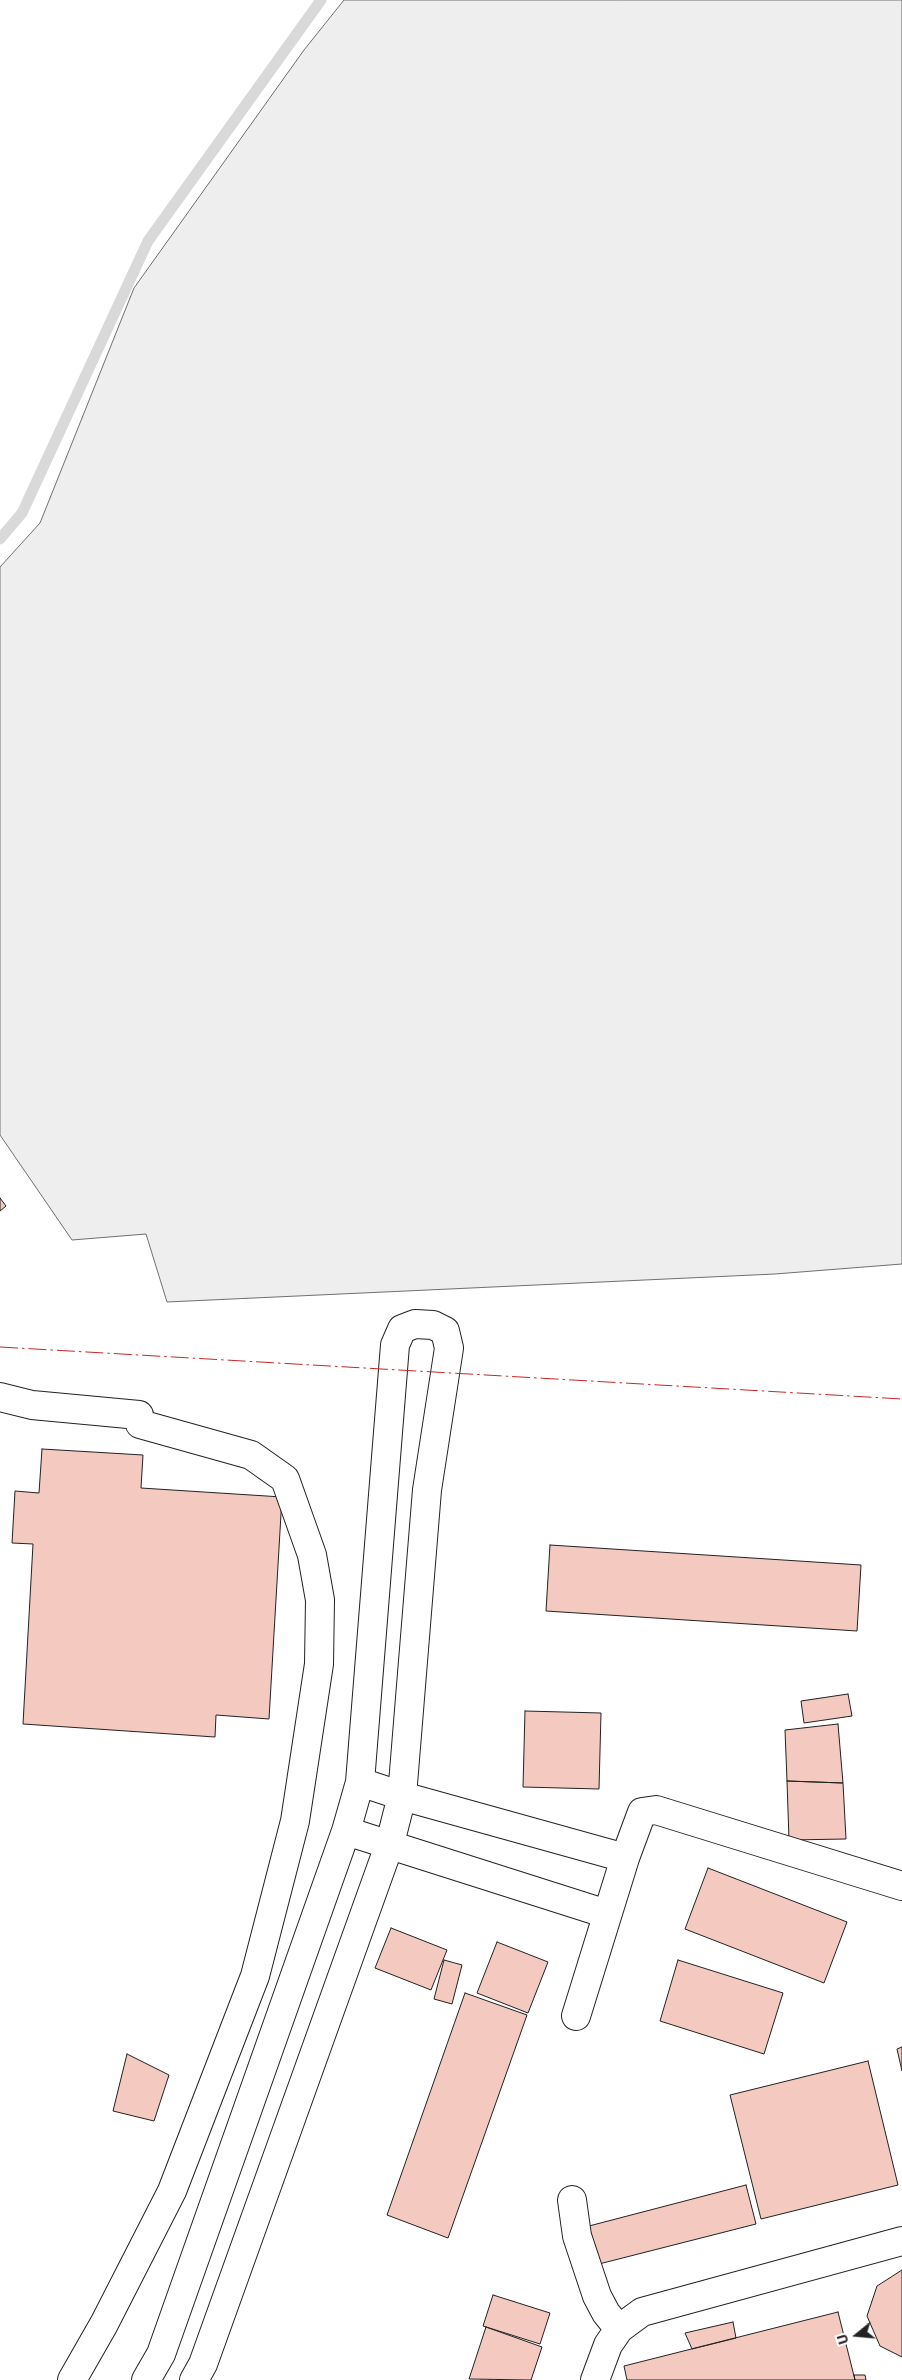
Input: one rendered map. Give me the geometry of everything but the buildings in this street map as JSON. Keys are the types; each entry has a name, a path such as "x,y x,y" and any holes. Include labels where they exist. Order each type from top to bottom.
{"lane":[{"path":"146,2380 161,2354 346,1831 360,1782 395,1345 402,1330 415,1324 432,1325 445,1331 449,1348 427,1490 402,1796 390,1843 202,2364 194,2380"},
{"path":"0,1397 32,1405 139,1415 140,1424 224,1446 251,1456 285,1479 312,1555 320,1600 319,1664 295,1821 256,1976 172,2191 104,2324 72,2380"},
{"path":"360,1782 402,1796 625,1858"},
{"path":"576,2016 625,1858 639,1815 642,1812 656,1810 902,1886"},
{"path":"346,1831 390,1843 607,1914"},
{"path":"572,2200 578,2236 597,2296 606,2314 619,2328"},
{"path":"595,2380 608,2346 619,2328 642,2312 902,2241"}],"shaded area":[{"path":"344,0 902,0 902,1264 775,1274 167,1302 146,1234 72,1240 0,1135 0,567 40,523 134,288 304,50"}],"waterway":[{"path":"0,539 22,513 148,241 321,0"}],"power":[{"path":"0,1347 902,1399"}]}
